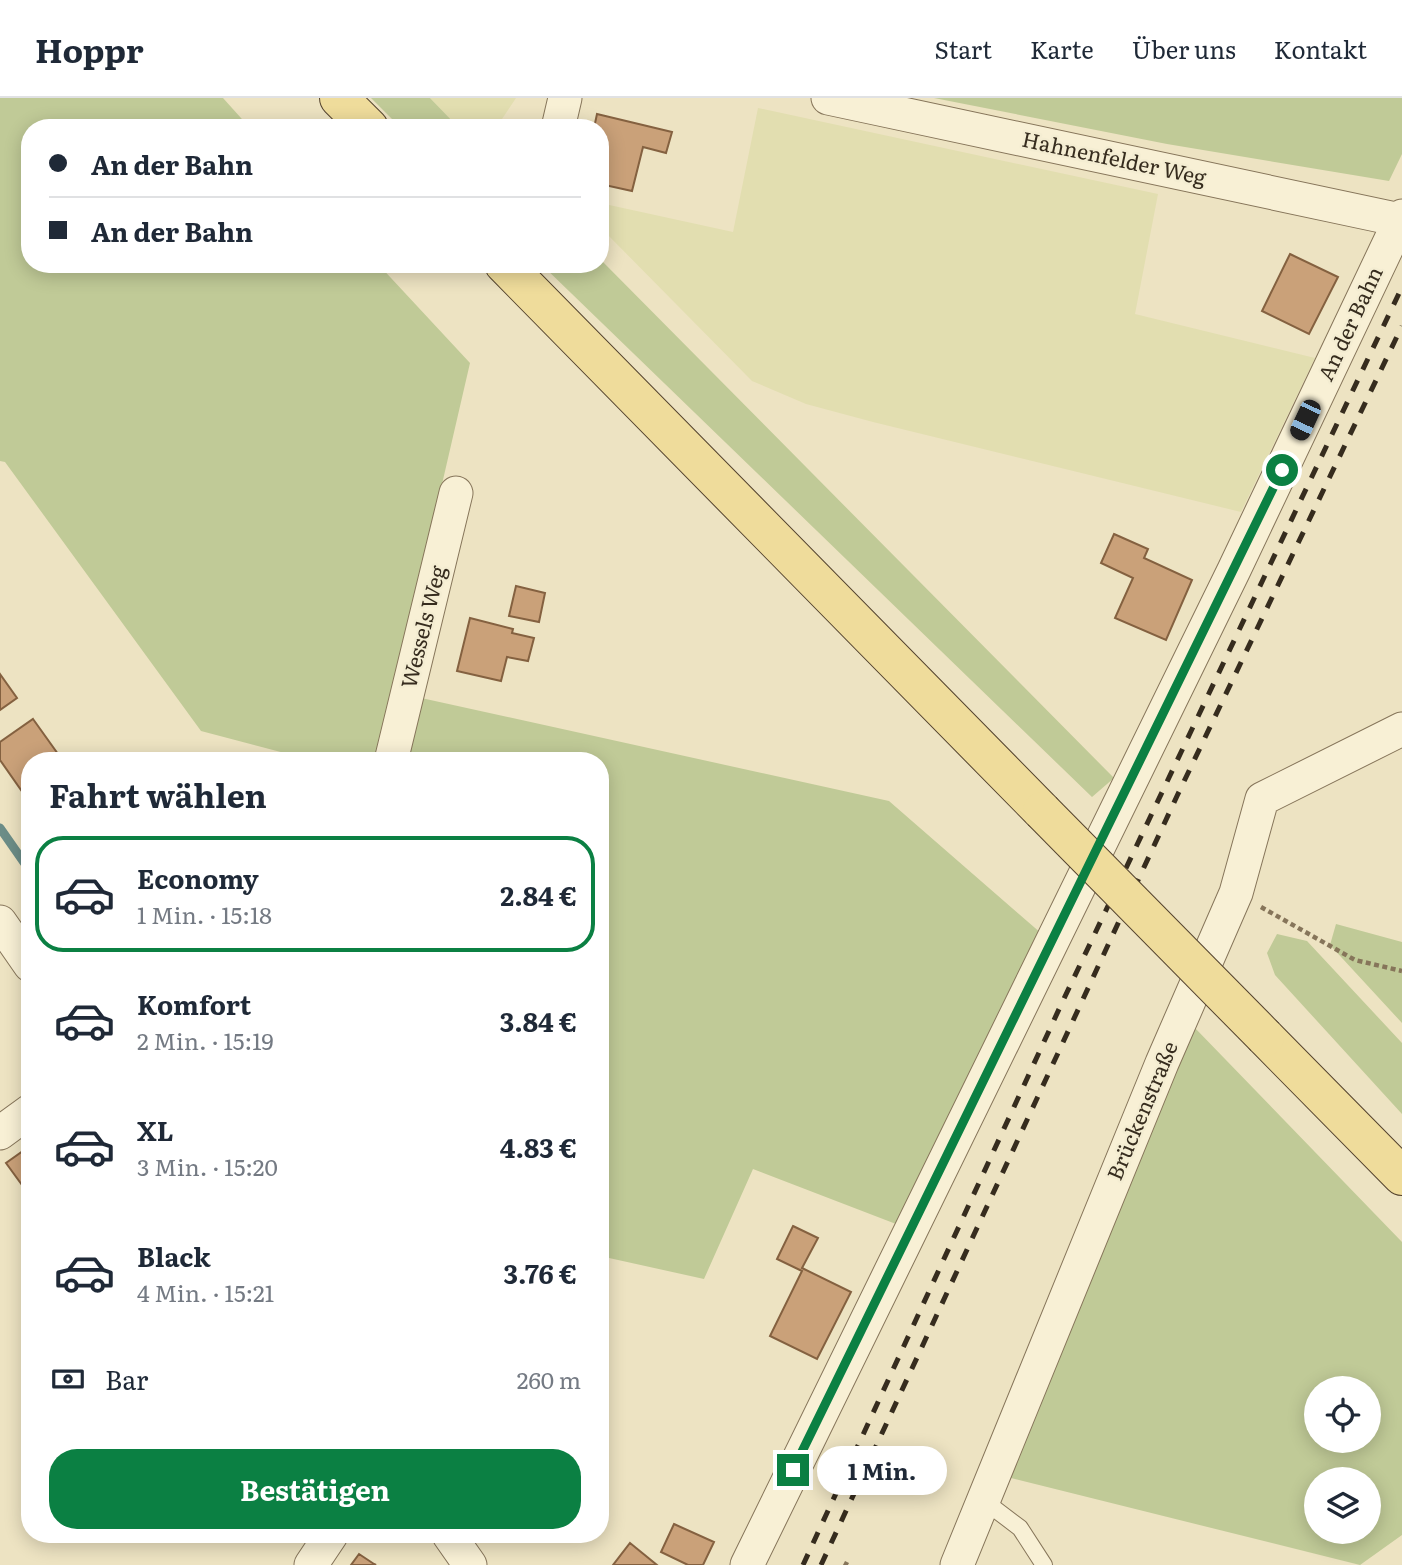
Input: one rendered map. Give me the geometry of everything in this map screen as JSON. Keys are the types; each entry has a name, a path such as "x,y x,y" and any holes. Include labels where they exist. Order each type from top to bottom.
{"main road":[{"path":"339,98 360,119"},
{"path":"513,273 1402,1176"}],"street":[{"path":"560,119 565,98"},
{"name":"Hahnenfelder Weg","path":"828,98 1401,218"},
{"name":"An der Bahn","path":"747,1565 1234,570 1401,218"},
{"name":"Wessels Weg","path":"393,752 456,493"},
{"name":"Brückenstraße","path":"957,1565 1162,1063 1237,893 1262,799 1402,729"},
{"path":"0,922 21,952"},
{"path":"0,1133 21,1118"},
{"path":"311,1565 326,1543"},
{"path":"455,1543 470,1565"}],"lane":[{"path":"983,1500 1020,1528 1044,1565"}],"path":[{"path":"1237,893 1355,960 1402,971"}],"shaded area":[{"path":"430,98 516,98 502,119 450,119"},
{"path":"758,108 1158,194 1135,314 1315,358 1241,512 873,422 806,404 752,381 609,236 609,205 733,232"}],"green space":[{"path":"0,98 223,98 242,119 21,119 21,273 386,273 470,363 394,692 889,801 1042,934 896,1224 753,1169 704,1279 609,1258 609,752 281,752 201,731 5,462 0,461"},
{"path":"371,98 430,98 450,119 392,119"},
{"path":"934,98 1402,98 1402,154 1389,181 1167,144"},
{"path":"609,268 1114,778 1092,797 550,273 609,273"},
{"path":"1336,924 1402,942 1402,1023 1330,945"},
{"path":"1277,934 1307,941 1402,1043 1402,1114 1275,975 1267,953"},
{"path":"1195,1028 1402,1242 1402,1535 1360,1565 1007,1477 1173,1069"}],"building":[{"path":"597,114 672,132 666,153 643,147 632,191 609,186 609,119 596,119"},
{"path":"1290,254 1338,277 1309,334 1262,311"},
{"path":"1114,534 1148,549 1144,558 1192,580 1166,640 1115,618 1133,578 1101,563"},
{"path":"516,586 545,593 539,622 509,616"},
{"path":"470,618 513,629 512,633 534,638 528,661 507,657 501,681 457,671"},
{"path":"0,674 17,698 0,710"},
{"path":"33,719 57,752 21,752 21,790 0,760 0,742"},
{"path":"21,1152 21,1184 6,1163"},
{"path":"793,1226 818,1238 802,1268 851,1292 817,1359 770,1336 802,1271 777,1259"},
{"path":"674,1524 714,1542 703,1565 688,1565 661,1552"},
{"path":"630,1543 657,1565 613,1565"},
{"path":"359,1554 374,1564 376,1565 351,1565"}],"waterway":[{"path":"0,828 21,858"}],"railway":[{"path":"803,1565 1060,1007 1402,287"},
{"path":"821,1565 1177,796 1402,326"}],"route":[{"path":"793,1470 1282,470"}]}
